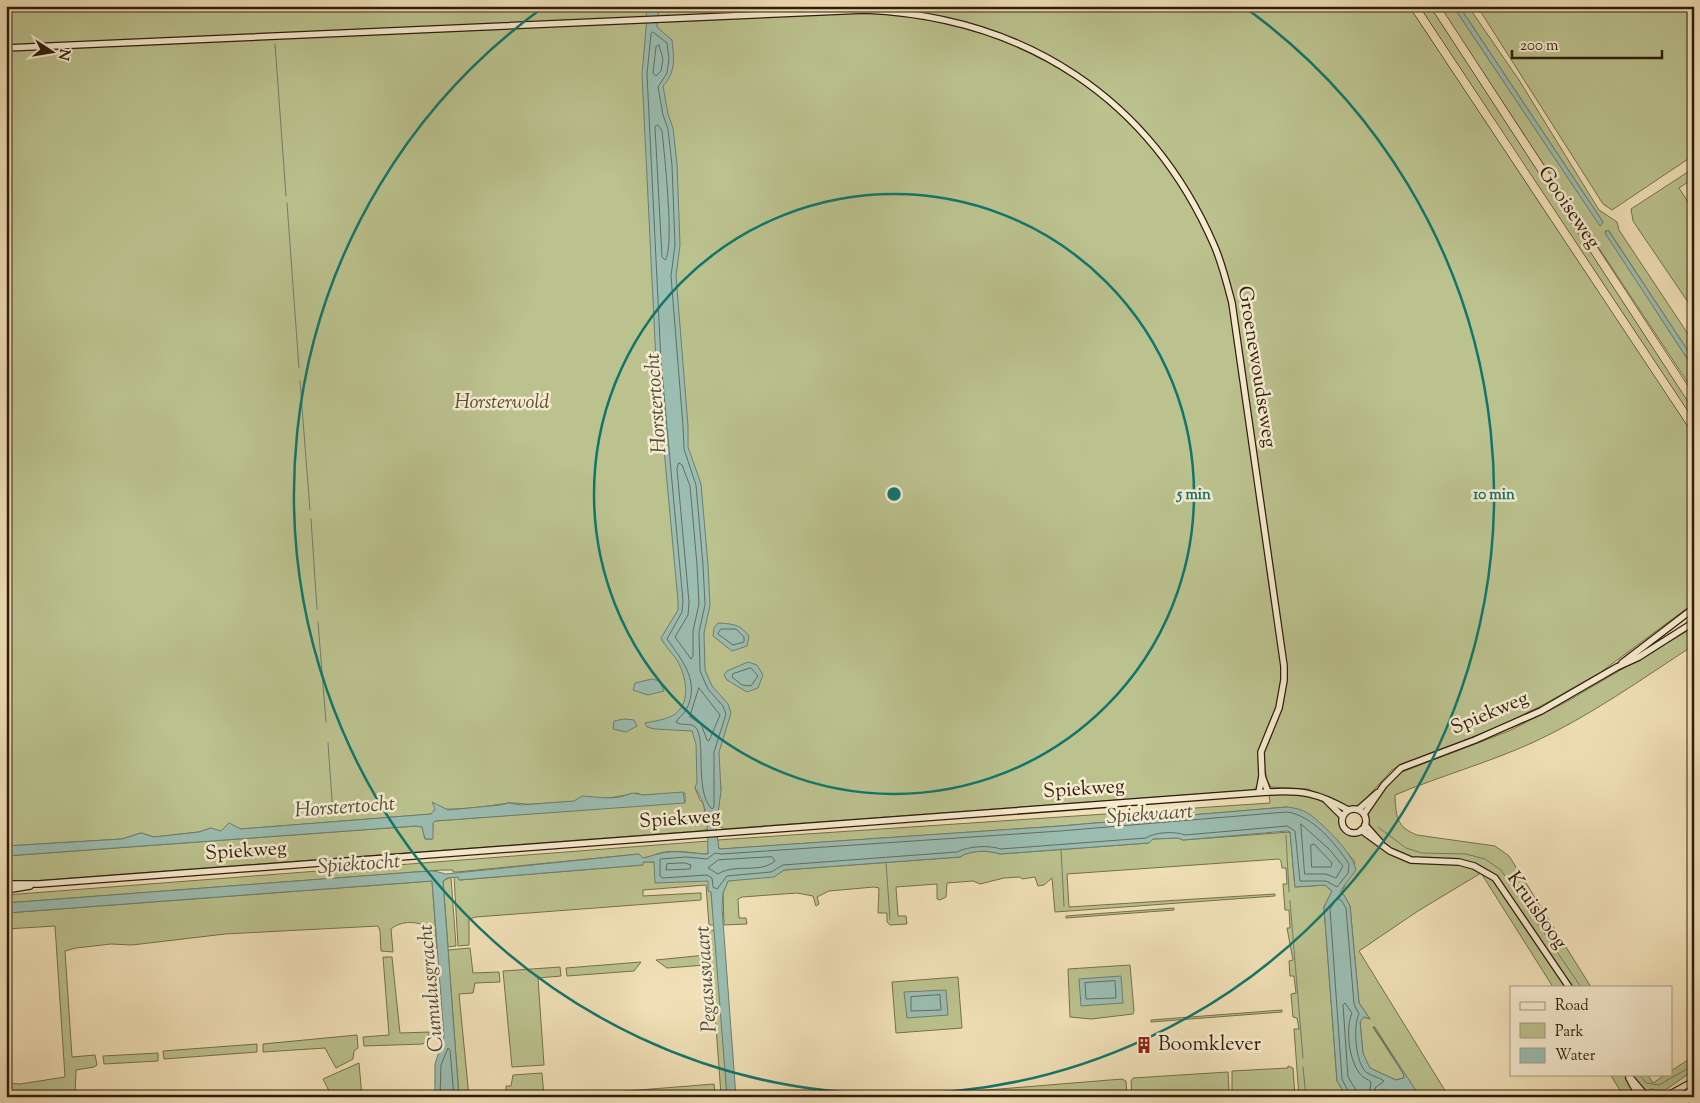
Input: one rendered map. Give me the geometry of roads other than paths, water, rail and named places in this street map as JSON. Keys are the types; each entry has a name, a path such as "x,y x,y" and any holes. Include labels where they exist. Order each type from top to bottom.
{"highway":[{"name":"Gooiseweg","path":"1414,6 1694,428"},
{"name":"Gooiseweg","path":"1435,6 1694,403"}],"main road":[{"name":"Groenewoudseweg","path":"6,48 865,10 908,13 971,25 1028,47 1068,70 1114,105 1161,154 1197,209 1215,247 1232,303 1284,666 1279,708 1260,752 1262,776 1259,792"},
{"name":"Spiekweg","path":"1617,667 1694,608"},
{"name":"Spiekweg","path":"1359,809 1401,768 1518,722 1646,653 1694,622"},
{"name":"Groenewoudseweg","path":"1262,776 1268,792"},
{"name":"Spiekweg","path":"6,884 39,884 1259,792 1300,791 1322,797 1348,810"},
{"name":"Spiekweg","path":"1364,814 1378,792"},
{"name":"Spiekweg","path":"1322,797 1342,816"},
{"path":"1359,809 1364,814 1363,828 1354,833 1346,830 1342,824 1342,816 1348,810 1359,809"},
{"name":"Kruisboog","path":"1363,828 1398,856 1411,860 1459,862 1474,866 1495,878 1568,986"},
{"name":"Spiekweg","path":"6,890 39,884"},
{"path":"1628,1076 1639,1097"},
{"path":"1629,1076 1647,1097"},
{"path":"1674,1097 1694,1081"},
{"path":"1665,1097 1684,1088"}],"water":[{"path":"645,6 659,6 657,27 672,40 673,47 672,70 663,86 668,114 673,128 677,164 680,245 676,276 688,447 701,484 708,565 710,605 704,633 705,670 712,686 728,704 731,713 719,752 721,791 716,828 719,849 1060,826 1287,807 1301,810 1315,819 1337,839 1354,863 1356,870 1341,890 1341,894 1344,895 1350,906 1359,1003 1370,1019 1364,1017 1360,1022 1363,1053 1370,1068 1396,1080 1404,1078 1374,1026 1420,1097 1404,1097 1382,1089 1379,1092 1381,1097 1347,1097 1337,1081 1324,907 1332,891 1325,885 1295,887 1290,832 1287,831 1183,840 1178,838 1153,839 1149,843 1000,854 980,851 960,857 784,870 774,877 728,881 723,893 722,908 736,1097 727,1097 711,892 708,891 708,881 655,883 654,862 643,862 643,865 459,880 458,877 447,878 443,881 459,1097 435,1097 435,1064 444,1036 432,881 6,913 6,903 415,872 434,871 446,874 639,854 643,858 671,852 708,854 705,812 700,796 695,788 697,782 696,744 692,731 655,729 647,727 645,723 672,716 678,712 685,699 686,692 682,670 661,638 678,610 678,601 656,362 642,74 647,18"},
{"path":"1453,6 1459,6 1603,222 1600,226"},
{"path":"1608,230 1694,360 1694,369 1605,233"},
{"path":"718,623 732,624 742,629 749,636 747,646 732,651 713,636 714,628"},
{"path":"748,662 757,665 763,675 758,688 747,692 727,680 724,675 727,671"},
{"path":"652,679 660,681 664,691 648,695 633,690 635,683"},
{"path":"634,720 637,726 626,732 613,729 614,721"},
{"path":"683,792 685,803 435,821 433,823 433,839 425,839 422,827 416,826 6,856 6,846 122,839 141,833 154,837 199,832 211,828 221,831 229,823 241,829 431,814 435,809 432,802 448,810 509,803 521,805 574,801 582,796 613,798 632,793 643,795"},
{"path":"1121,976 1123,1003 1081,1006 1079,979"},
{"path":"946,990 948,1015 907,1018 904,992"}],"waterway":[{"path":"275,44 286,196"},
{"path":"287,203 299,368"},
{"path":"300,381 310,510"},
{"path":"311,519 317,609"},
{"path":"318,622 326,722"},
{"name":"Horstertocht","path":"328,743 333,814"},
{"path":"1378,827 1406,848 1422,853 1466,854 1485,859 1501,870 1580,986"},
{"path":"1286,835 1289,892"},
{"path":"1061,849 1064,906"},
{"path":"886,862 890,919"},
{"path":"1290,901 1303,1058"},
{"path":"1641,1076 1646,1083 1659,1085 1694,1065"},
{"path":"1303,1067 1306,1097"},
{"path":"1686,1097 1694,1091"}],"place":[{"name":"Boomklever","path":"1144,1045"}],"park label":[{"name":"Horsterwold","path":"502,403"}],"water label":[{"name":"Spiekvaart","path":"1150,815"},
{"name":"Spiektocht","path":"359,865"},
{"name":"Pegasusvaart","path":"707,979"},
{"name":"Cumulusgracht","path":"432,988"}]}
